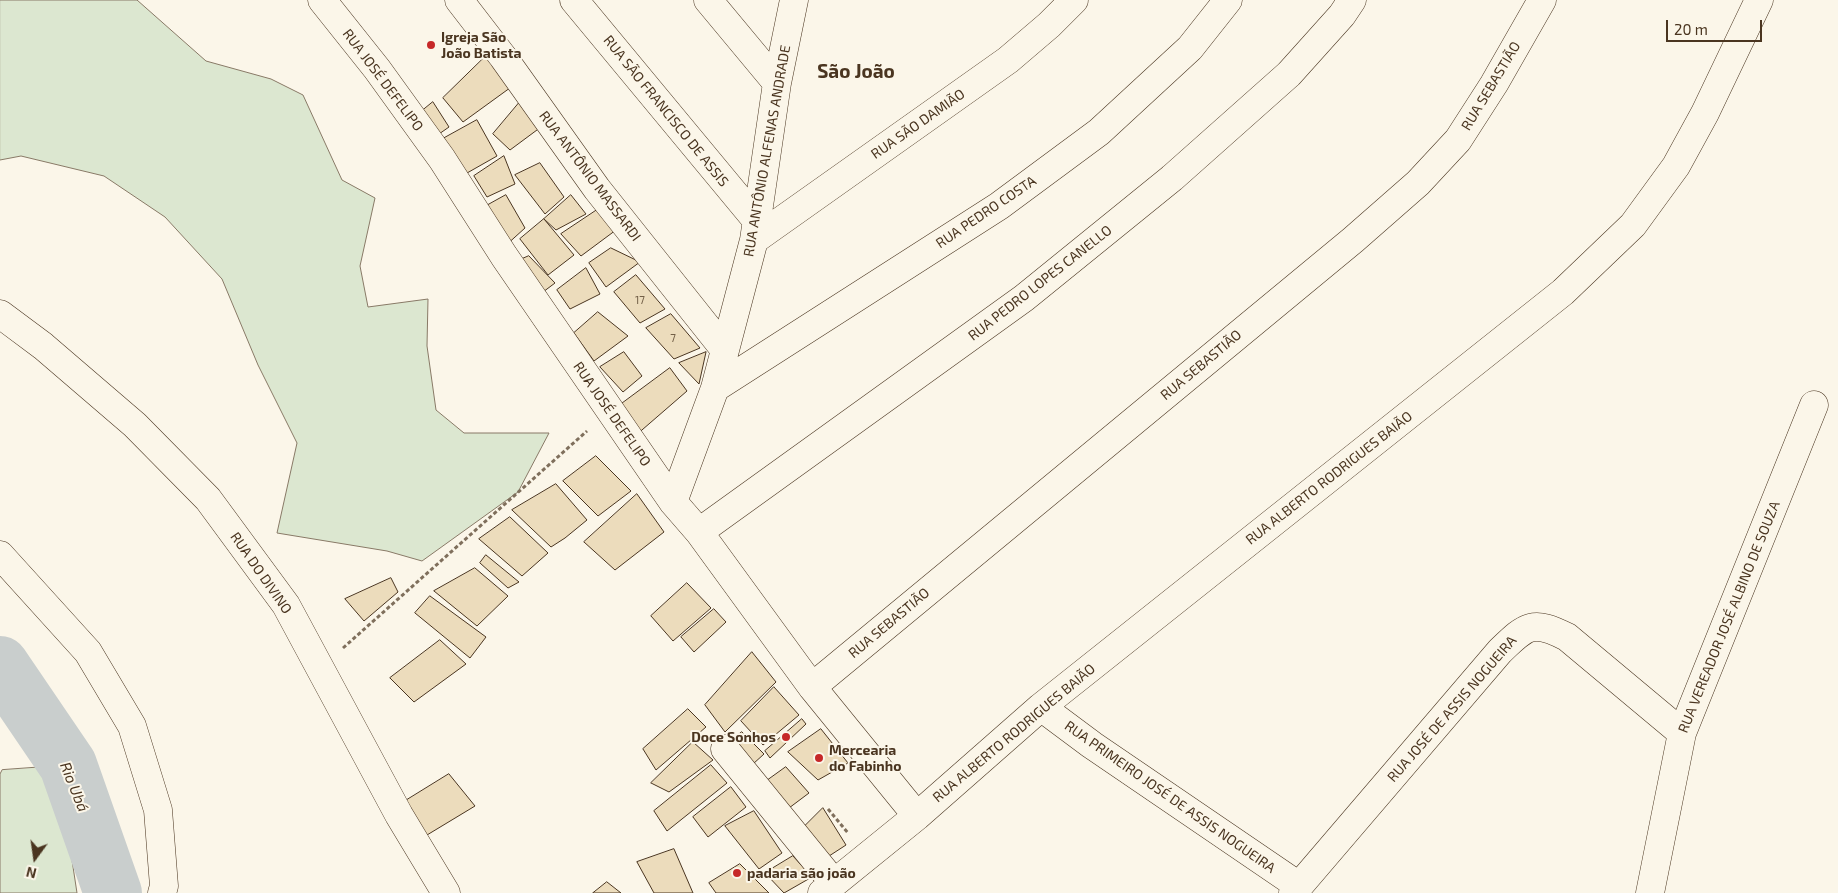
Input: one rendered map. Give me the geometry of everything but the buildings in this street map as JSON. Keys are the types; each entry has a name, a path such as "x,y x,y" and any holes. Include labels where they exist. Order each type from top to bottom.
{"street":[{"name":"RUA JOSÉ DEFELIPO","path":"322,0 377,68 442,160 504,256 673,502 699,532 812,687 917,816"},
{"name":"RUA ANTÔNIO MASSARDI","path":"459,0 503,57 597,190 725,350"},
{"name":"RUA SÃO FRANCISCO DE ASSIS","path":"574,0 756,231"},
{"path":"708,0 777,82"},
{"name":"RUA ANTÔNIO ALFENAS ANDRADE","path":"673,502 715,388 756,231 777,82 794,0"},
{"name":"RUA SÃO DAMIÃO","path":"756,231 1008,60 1049,25 1074,0"},
{"name":"RUA PEDRO COSTA","path":"715,388 999,206 1099,132 1190,48 1228,0"},
{"name":"RUA PEDRO LOPES CANELLO","path":"699,532 1024,298 1172,178 1289,74 1342,15 1352,0"},
{"name":"RUA SEBASTIÃO","path":"812,687 1353,240 1418,183 1458,140 1494,84 1542,0"},
{"name":"RUA ALBERTO RODRIGUES BAIÃO","path":"828,888 917,816 1041,707 1563,292 1633,225 1676,166 1705,113 1759,0"},
{"name":"RUA DO DIVINO","path":"0,314 43,346 135,426 208,499 286,605 399,815 446,893"},
{"name":"RUA VEREADOR JOSÉ ALBINO DE SOUZA","path":"1650,893 1682,733 1814,405"},
{"path":"0,555 88,652 132,726 158,810 164,886 162,893"},
{"name":"RUA JOSÉ DE ASSIS NOGUEIRA","path":"1296,890 1500,651 1518,634 1529,627 1541,626 1554,630 1566,637 1682,733"},
{"name":"RUA PRIMEIRO JOSÉ DE ASSIS NOGUEIRA","path":"1041,707 1092,746 1296,890"},
{"path":"725,750 828,888"}],"path":[{"path":"320,668 610,411"}],"green space":[{"path":"0,0 137,0 206,61 271,79 303,95 342,180 375,198 360,266 368,307 428,299 427,346 436,410 464,433 549,433 518,492 422,561 387,551 277,533 297,443 258,365 222,279 165,217 104,176 21,156 0,160"},
{"path":"44,767 70,847 77,893 0,893 0,774 2,770"}],"waterway":[{"name":"Rio Ubá","path":"0,665 68,765 113,893"}],"place":[{"name":"Igreja São João Batista","path":"431,45"},
{"name":"Doce Sonhos","path":"786,737"},
{"name":"Mercearia do Fabinho","path":"819,758"},
{"name":"padaria são joão","path":"737,873"}],"district":[{"name":"São João","path":"856,72"}]}
